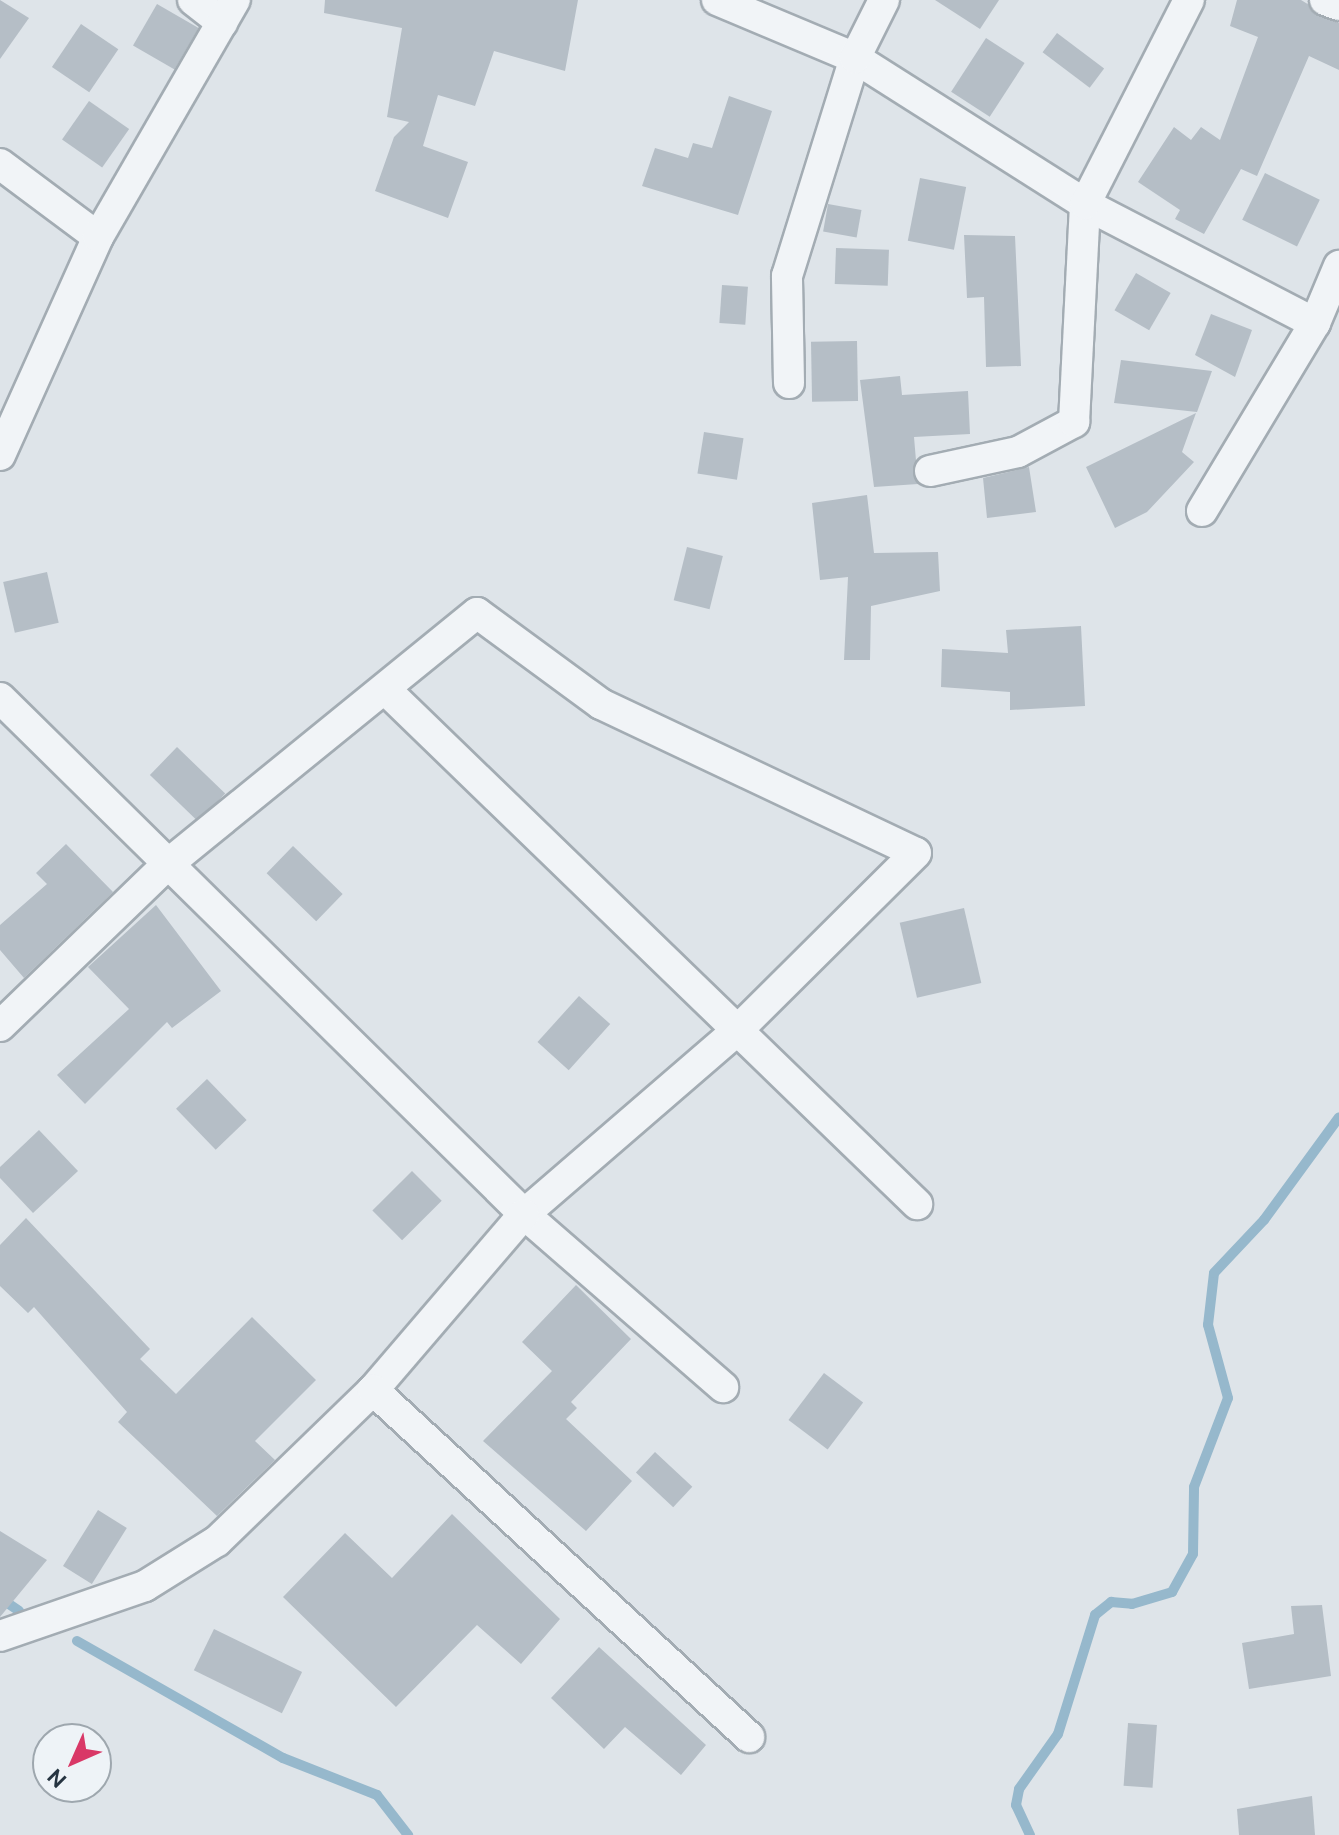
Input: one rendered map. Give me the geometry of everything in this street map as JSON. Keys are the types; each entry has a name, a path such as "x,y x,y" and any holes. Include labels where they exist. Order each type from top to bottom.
{"street":[{"path":"0,455 98,237 228,12 193,0"},
{"path":"717,0 855,58 1085,204 1315,323"},
{"path":"789,383 787,276 855,58 884,0"},
{"path":"930,471 1018,452 1074,422 1085,204 1189,0"},
{"path":"1325,0 1339,5"},
{"path":"0,164 98,237"},
{"path":"1202,511 1315,323 1339,266"},
{"path":"0,1026 168,864 387,691 477,613 601,704 916,853 741,1027 524,1214 373,1390 189,1560 145,1586 0,1636"},
{"path":"387,691 741,1027 917,1204"},
{"path":"0,698 524,1214 723,1387"},
{"path":"373,1390 749,1737"}],"building":[{"path":"0,0 29,18 0,59"},
{"path":"325,0 578,0 565,71 494,51 475,106 438,95 423,146 468,162 448,218 375,191 394,137 409,122 387,117 402,28 324,13"},
{"path":"935,0 999,0 980,29"},
{"path":"1237,0 1301,0 1339,23 1339,70 1309,56 1257,176 1241,169 1204,234 1175,219 1180,210 1138,182 1174,127 1191,140 1201,127 1220,140 1258,37 1230,26"},
{"path":"157,4 199,28 175,70 133,46"},
{"path":"81,24 118,49 89,92 52,67"},
{"path":"1057,33 1104,69 1090,88 1043,52"},
{"path":"986,38 1025,63 990,117 951,92"},
{"path":"729,96 772,111 738,215 642,186 655,148 688,158 693,143 712,148"},
{"path":"89,101 129,129 102,168 62,140"},
{"path":"1265,173 1320,200 1297,246 1242,220"},
{"path":"920,178 966,187 954,250 908,241"},
{"path":"828,204 861,210 857,237 823,232"},
{"path":"964,235 1015,236 1021,366 986,367 984,297 967,298"},
{"path":"836,248 889,250 888,286 835,284"},
{"path":"1136,273 1171,293 1149,330 1114,310"},
{"path":"722,285 748,287 745,325 719,323"},
{"path":"1211,314 1252,330 1235,377 1195,355"},
{"path":"857,341 858,401 812,402 811,342"},
{"path":"1121,360 1212,371 1197,412 1114,403"},
{"path":"900,376 902,395 968,391 970,434 914,437 918,484 874,487 860,380"},
{"path":"1196,413 1182,452 1194,462 1147,512 1115,528 1086,467"},
{"path":"704,432 744,438 737,480 697,473"},
{"path":"1029,467 1036,512 987,518 983,478"},
{"path":"867,495 874,553 938,552 940,591 871,606 870,660 844,660 848,577 820,580 812,503"},
{"path":"687,547 723,556 710,609 674,600"},
{"path":"47,572 59,623 15,633 3,582"},
{"path":"1081,626 1085,706 1010,710 1010,692 941,687 942,649 1008,653 1006,630"},
{"path":"177,747 225,794 198,822 150,775"},
{"path":"66,844 113,892 24,978 0,950 0,925 47,884 36,873"},
{"path":"293,846 343,894 316,921 267,873"},
{"path":"156,905 221,991 172,1028 167,1022 85,1104 57,1075 129,1009 88,967"},
{"path":"964,908 981,983 917,998 900,923"},
{"path":"579,996 610,1024 569,1070 538,1042"},
{"path":"207,1079 247,1120 216,1150 176,1109"},
{"path":"39,1130 78,1171 33,1213 0,1178 0,1167"},
{"path":"412,1171 442,1201 402,1240 372,1211"},
{"path":"26,1218 150,1349 140,1359 176,1394 252,1317 316,1380 255,1441 275,1460 217,1516 118,1422 127,1412 34,1307 28,1313 0,1286 0,1245"},
{"path":"576,1285 631,1339 571,1402 577,1408 566,1419 632,1481 586,1531 483,1441 552,1371 522,1342"},
{"path":"824,1373 863,1402 828,1450 788,1420"},
{"path":"655,1452 692,1487 673,1507 636,1472"},
{"path":"98,1510 127,1528 92,1584 63,1566"},
{"path":"452,1514 560,1619 521,1664 477,1625 396,1707 283,1597 345,1533 392,1578"},
{"path":"0,1531 47,1560 0,1617"},
{"path":"1322,1605 1331,1676 1249,1689 1242,1643 1294,1634 1291,1606"},
{"path":"214,1629 302,1672 282,1713 194,1670"},
{"path":"599,1647 706,1745 681,1775 625,1727 604,1749 551,1698"},
{"path":"1128,1723 1157,1725 1153,1788 1124,1786"},
{"path":"1312,1796 1315,1835 1239,1835 1237,1809"}],"waterway":[{"path":"1030,1835 1016,1805 1019,1789 1058,1734 1095,1615 1111,1602 1132,1604 1172,1592 1193,1554 1194,1487 1228,1398 1208,1325 1214,1273 1264,1220 1339,1117"},
{"path":"0,1598 19,1611"},
{"path":"77,1641 283,1758 377,1795 408,1835"}]}
